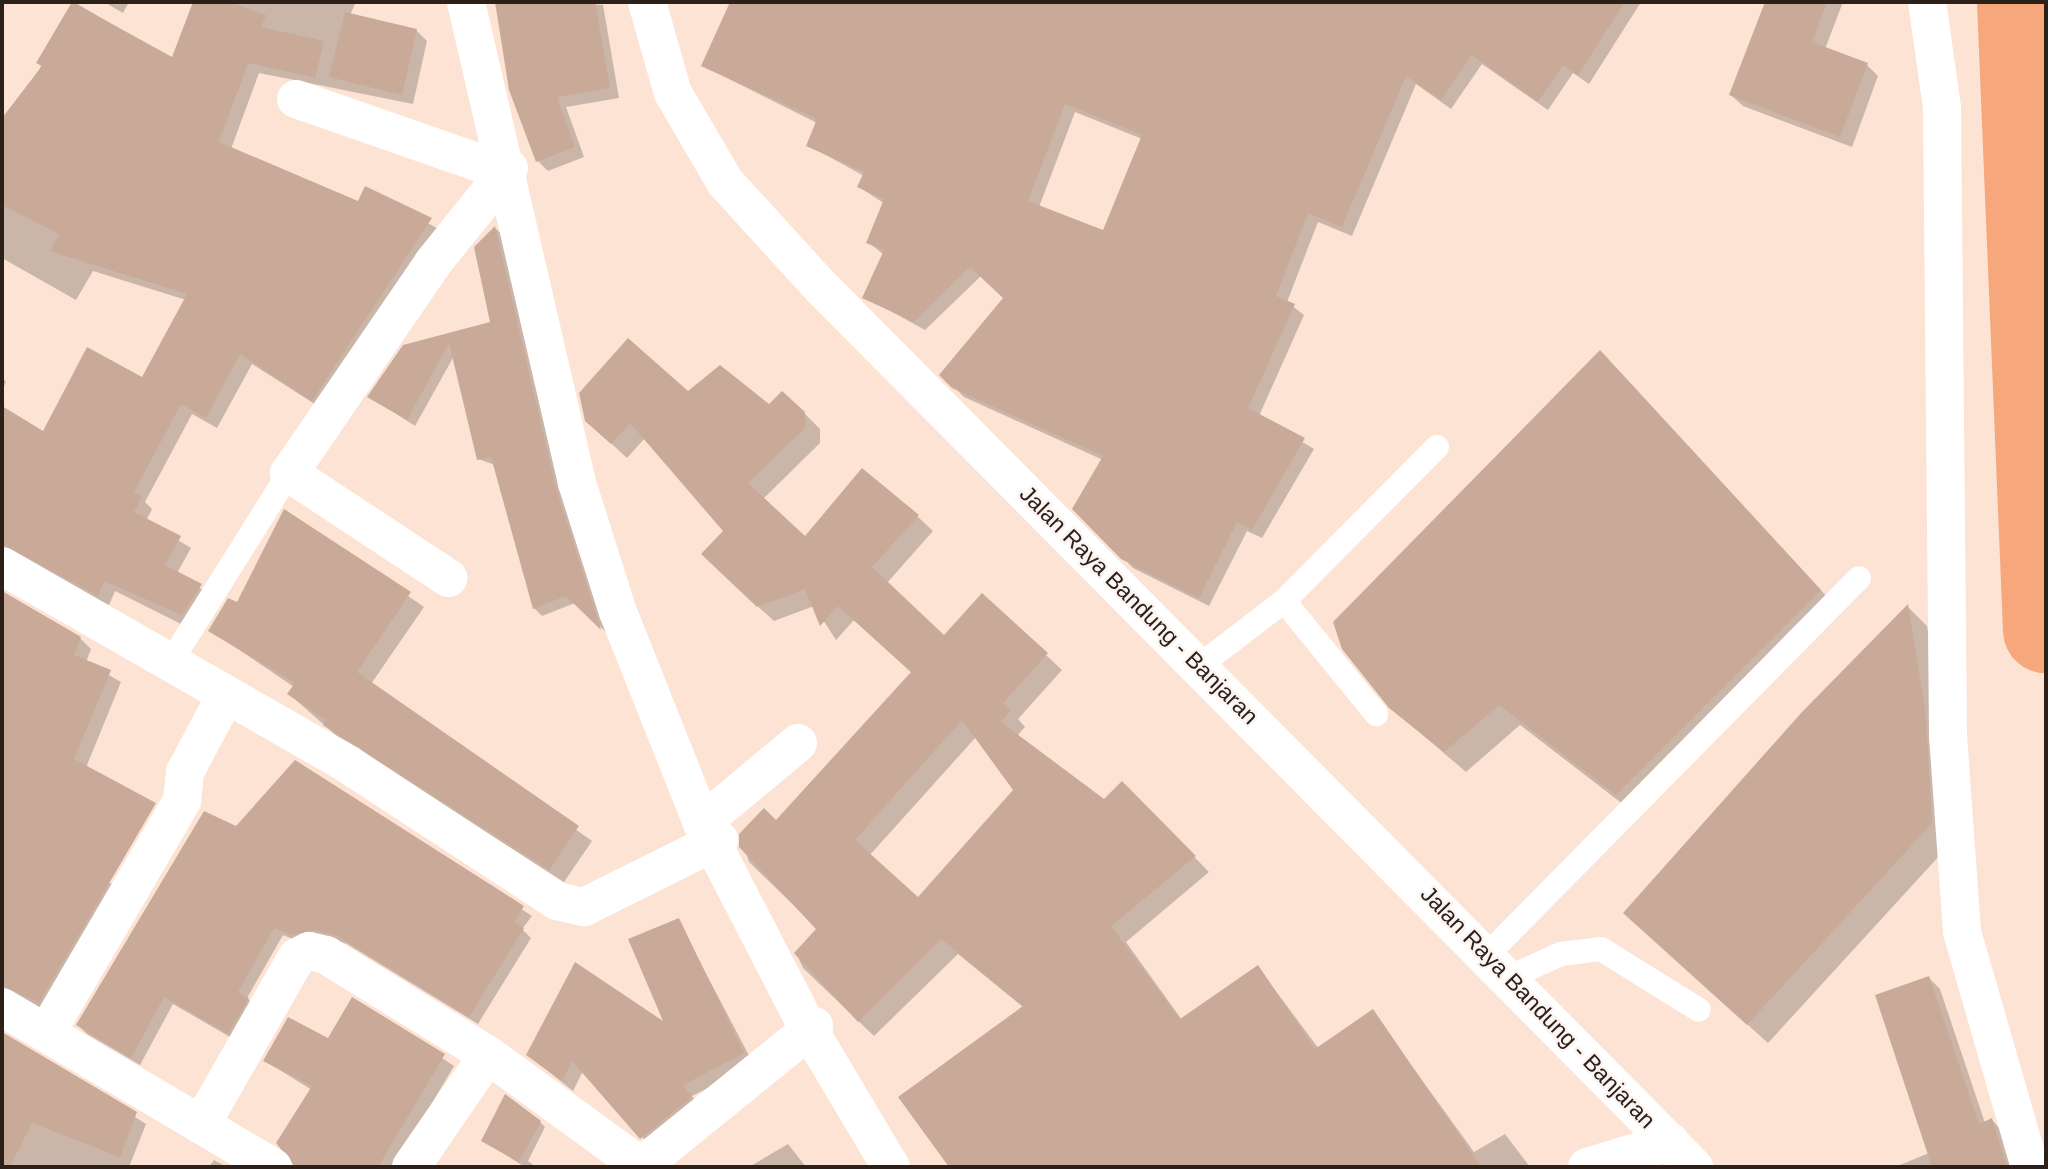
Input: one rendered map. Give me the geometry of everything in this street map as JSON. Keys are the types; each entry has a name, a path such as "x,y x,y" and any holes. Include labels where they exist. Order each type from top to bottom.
{"street":[{"path":"466,2 500,170 577,483 618,612 708,835 808,1028 891,1167"},
{"name":"Jalan Raya Bandung - Banjaran","path":"647,2 674,93 725,182 1682,1154"},
{"path":"1927,2 1942,108 1948,736 1962,932 2030,1167"},
{"path":"296,99 500,170 509,168 433,263 289,473 448,578"},
{"path":"2,566 226,695 573,908 719,840 708,835"},
{"path":"47,1032 182,801 185,772 226,695"},
{"path":"708,835 798,743"},
{"path":"201,1125 297,957 309,951 326,955 488,1055 641,1167 814,1026 808,1028"},
{"path":"2,1007 273,1167"},
{"path":"411,1167 488,1055"},
{"path":"1587,1167 1682,1154"}],"lane":[{"path":"1199,666 1284,601 1437,447"},
{"path":"170,663 289,473"},
{"path":"1499,966 1859,578"},
{"path":"1284,601 1376,714"},
{"path":"1499,966 1601,948 1699,1010"}],"building":[{"path":"72,2 172,57 193,2 230,2 266,15 261,27 324,41 315,78 248,63 219,142 358,201 365,186 432,218 312,401 240,354 206,418 181,404 134,492 142,497 134,512 181,536 165,565 202,584 182,615 104,581 98,596 2,544 2,406 43,431 87,347 142,377 187,294 50,251 59,234 2,205 2,118 42,66 36,63"},
{"path":"495,2 595,2 610,88 557,97 575,147 536,162 509,90"},
{"path":"730,2 1625,2 1578,75 1563,65 1538,102 1472,55 1441,100 1406,76 1342,227 1308,213 1276,296 1295,304 1248,408 1305,438 1252,530 1237,522 1199,598 1121,559 1072,509 1103,456 952,388 939,375 1003,298 970,267 914,322 862,298 884,250 866,243 884,199 857,187 864,172 806,146 817,119 701,66","holes":["1065,104 1142,135 1103,230 1028,201"]},
{"path":"1765,2 1827,2 1812,42 1868,63 1840,137 1729,95"},
{"path":"345,12 417,29 402,95 329,77"},
{"path":"495,226 556,488 601,630 566,596 533,609 491,457 477,460 449,343 407,420 367,397 403,345 490,322 474,247"},
{"path":"628,338 688,391 720,365 769,404 782,391 805,412 805,428 748,483 805,536 862,468 919,515 872,567 944,635 982,593 1048,653 1003,703 1010,711 1001,722 1104,799 1122,781 1196,856 1111,926 1180,1019 1258,965 1315,1049 1373,1009 1481,1167 949,1167 898,1097 1023,1006 941,939 858,1022 794,953 816,929 739,847 739,834 764,808 776,820 911,672 838,606 820,626 805,589 757,607 701,554 723,531 630,423 611,444 585,421 579,393","holes":["962,720 1013,790 918,897 855,840"]},
{"path":"1600,350 1821,590 1616,795 1499,705 1444,752 1389,708 1342,649 1333,622"},
{"path":"284,509 411,592 357,672 579,826 549,870 323,725 326,720 287,694 295,683 208,631 228,598 237,602"},
{"path":"2,591 81,637 74,655 111,670 74,759 156,803 39,1003 2,985"},
{"path":"1908,604 1926,717 1932,823 1747,1025 1623,913 1802,712"},
{"path":"295,760 524,906 514,922 524,928 469,1017 337,936 313,930 292,935 274,928 238,992 249,998 228,1034 164,997 131,1058 76,1025 204,811 236,826"},
{"path":"679,918 744,1053 683,1085 692,1097 640,1139 572,1061 562,1081 526,1055 575,962 663,1021 628,939"},
{"path":"1929,976 1979,1124 1992,1118 2007,1167 1932,1167 1875,995"},
{"path":"352,997 445,1054 378,1167 295,1167 276,1143 312,1086 263,1061 288,1017 328,1038"},
{"path":"2,1032 137,1112 120,1157 32,1123 10,1167 2,1167"},
{"path":"505,1094 541,1121 519,1162 481,1141"}],"waterway":[{"path":"2020,2 2046,630"}]}
